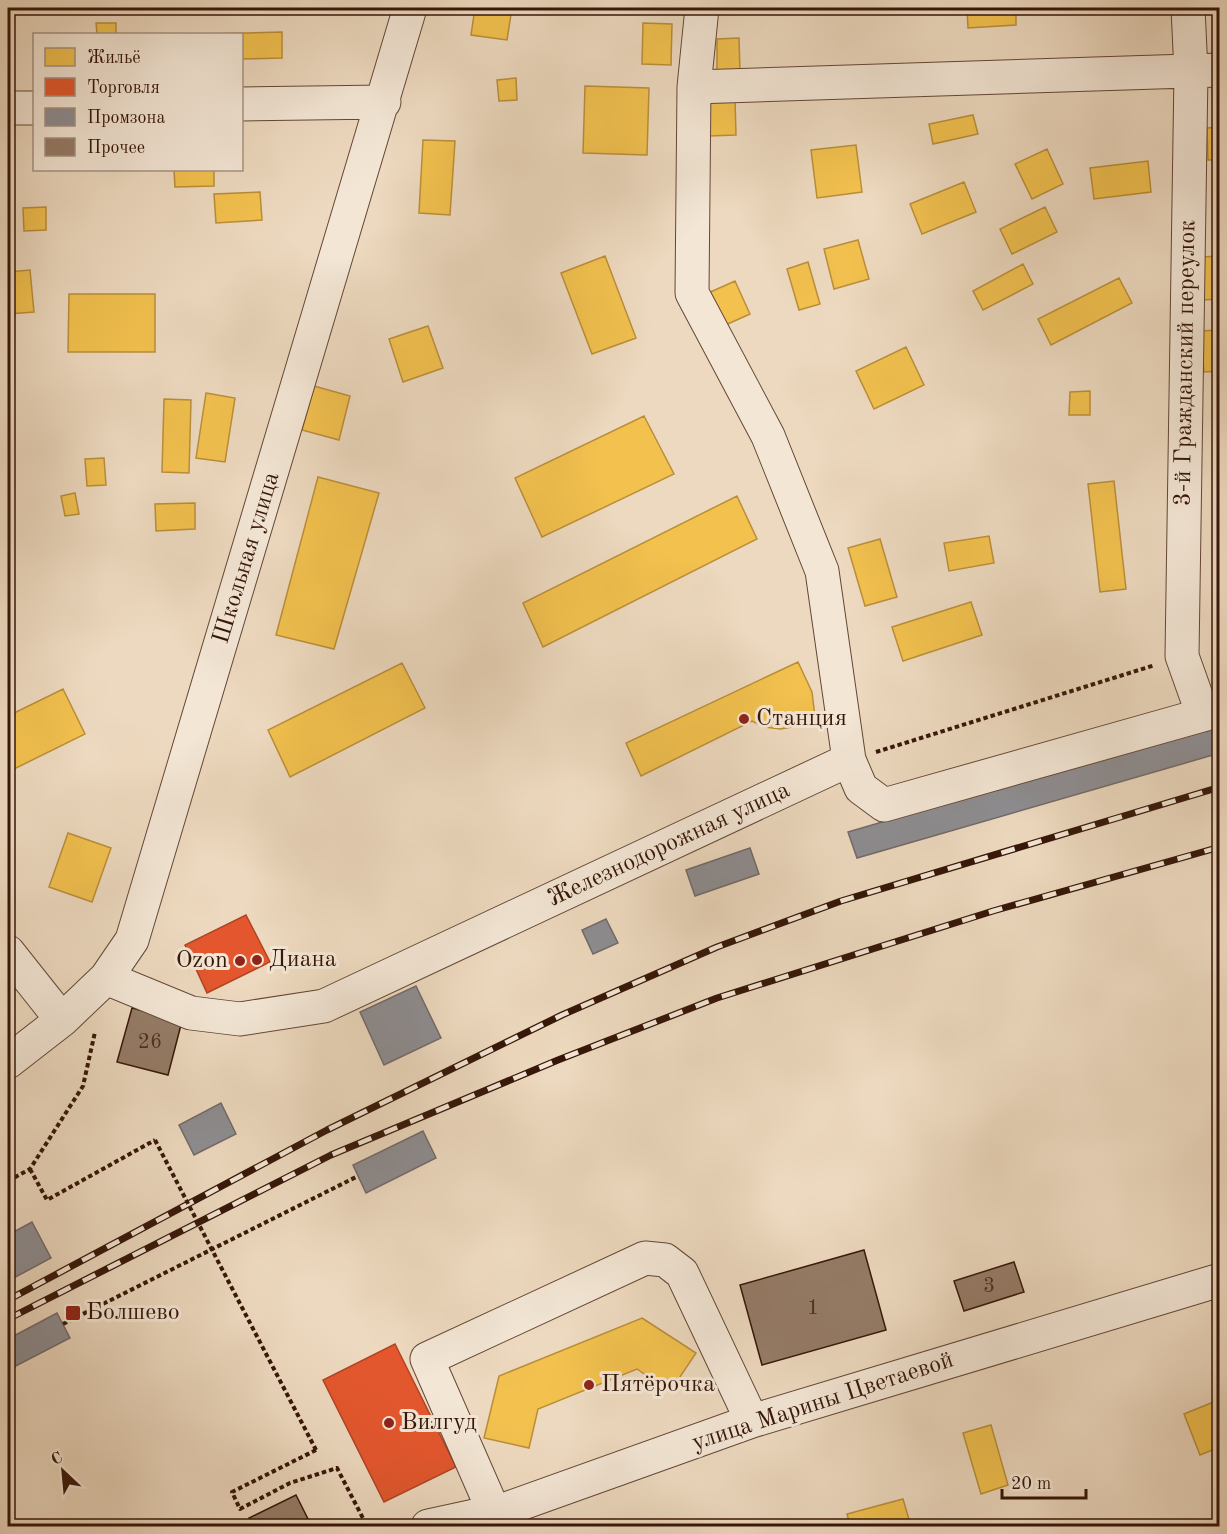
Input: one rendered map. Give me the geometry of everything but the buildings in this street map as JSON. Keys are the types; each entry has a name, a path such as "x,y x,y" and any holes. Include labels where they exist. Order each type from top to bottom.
{"street":[{"name":"Школьная улица","path":"8,1062 62,1020 106,978 132,940 384,102 410,8"},
{"path":"702,8 694,87 692,294 768,436 822,571 849,760 861,788 884,805 1211,712"},
{"name":"3-й Гражданский переулок","path":"1188,8 1205,71 1182,656 1211,712"},
{"path":"694,87 1205,71"},
{"path":"243,104 384,102"},
{"path":"8,108 33,108"},
{"name":"Железнодорожная улица","path":"106,978 191,1013 220,1017 240,1019 324,1006 849,760"},
{"path":"8,952 62,1020"},
{"path":"494,1512 427,1359 645,1258 665,1260 682,1273 752,1421"},
{"name":"улица Марины Цветаевой","path":"428,1527 494,1512 752,1421 1220,1280"}],"path":[{"path":"849,760 1182,656"},
{"path":"8,1181 30,1169 83,1086 106,978"},
{"path":"30,1169 47,1200 155,1140 316,1450 232,1492 240,1509 290,1483 336,1468 367,1527"},
{"path":"63,1324 358,1176"}],"railway":[{"path":"8,1300 327,1130 562,1015 717,947 841,901 1220,787"},
{"path":"8,1319 331,1155 558,1060 717,998 993,911 1220,847"}],"place":[{"name":"Станция","path":"744,719"},
{"name":"Диана","path":"257,960"},
{"name":"Ozon","path":"240,961"},
{"name":"Болшево","path":"73,1313"},
{"name":"Пятёрочка","path":"589,1385"},
{"name":"Вилгуд","path":"389,1423"}]}
